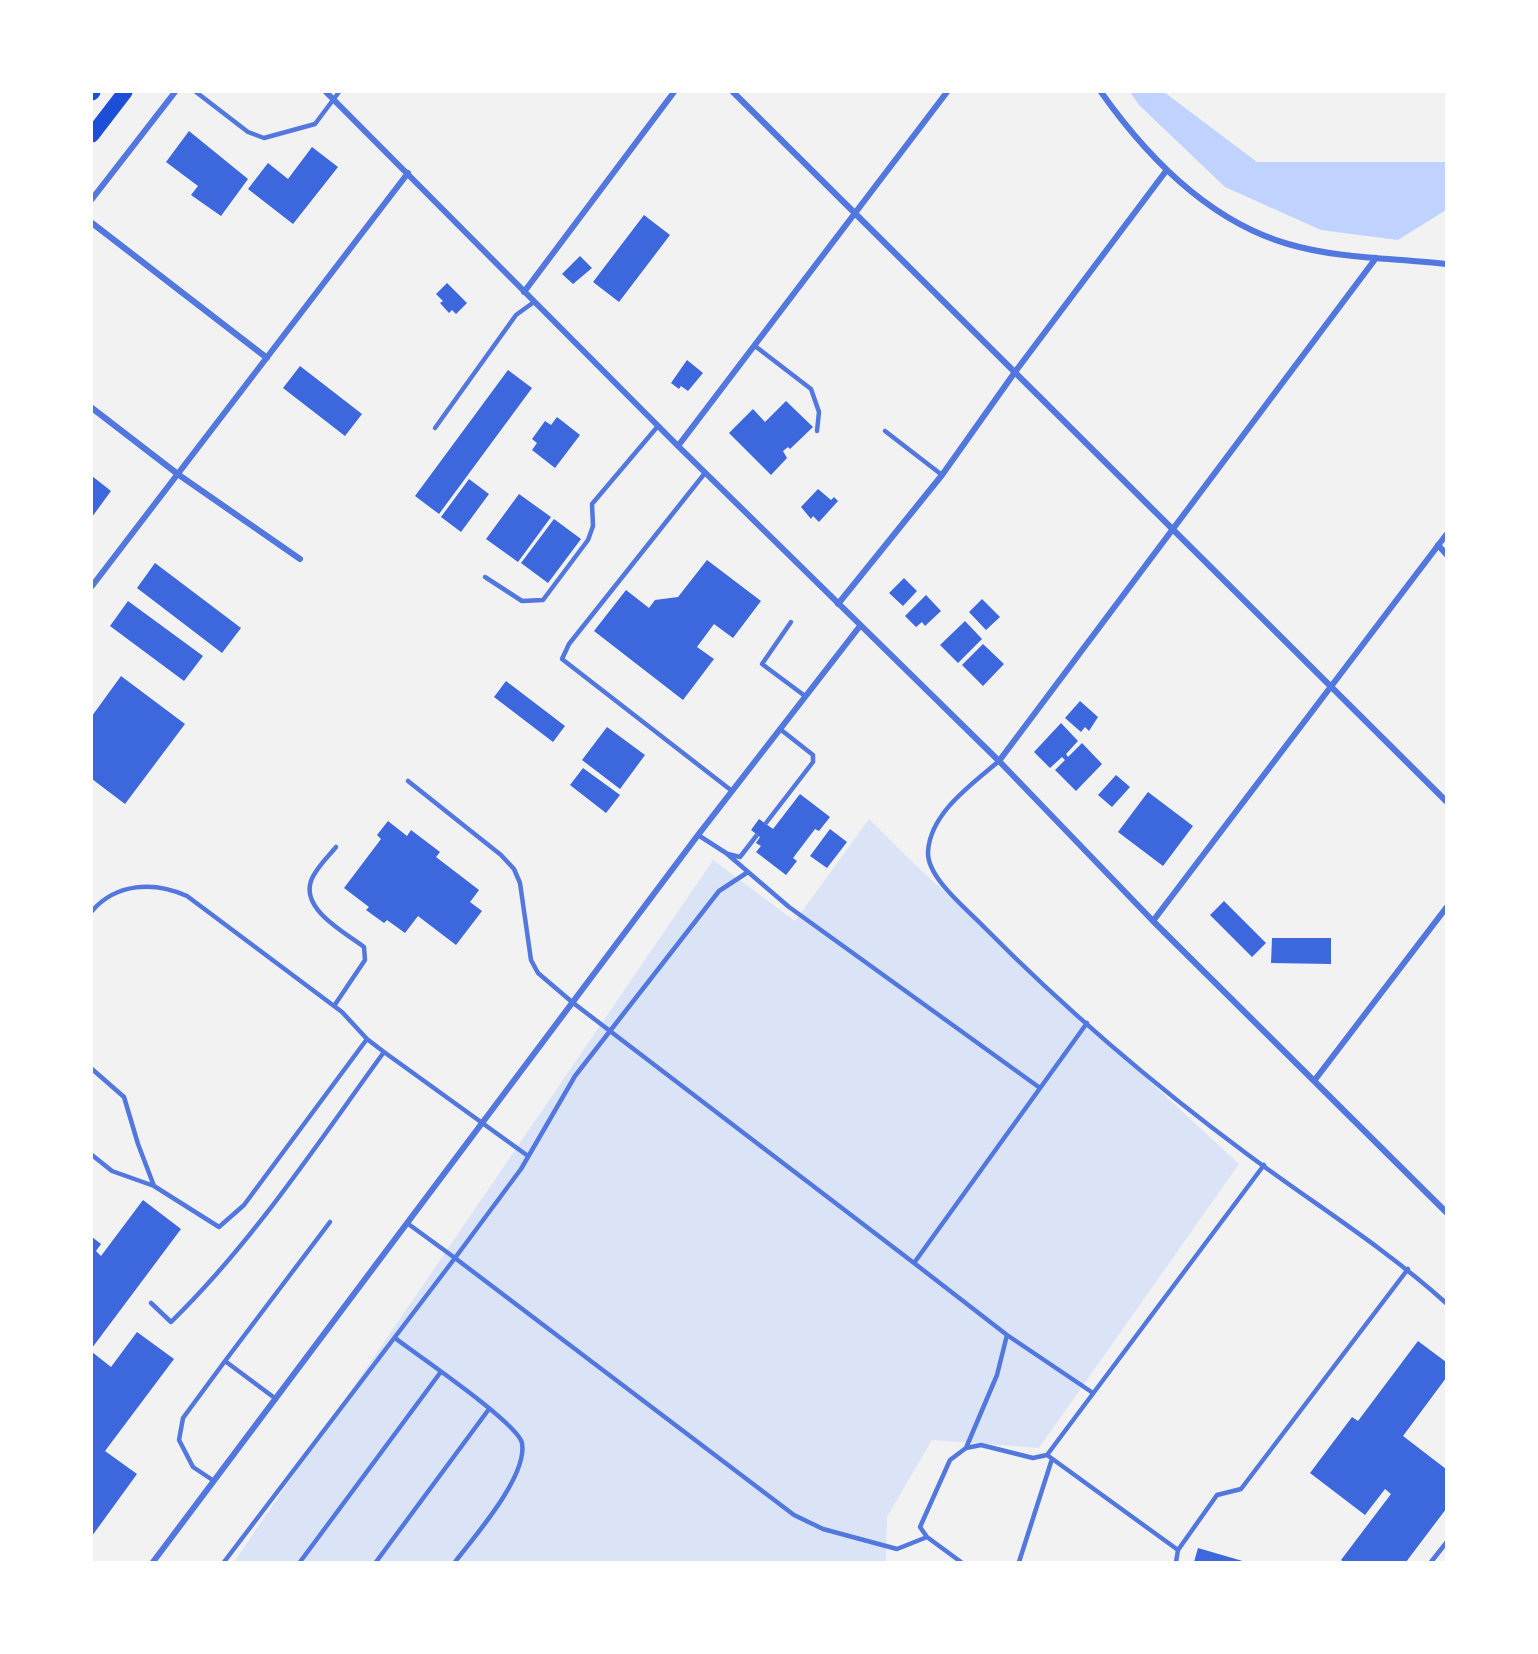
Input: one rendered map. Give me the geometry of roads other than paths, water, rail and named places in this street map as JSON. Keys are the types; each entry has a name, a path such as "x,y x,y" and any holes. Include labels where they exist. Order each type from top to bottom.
{"highway":[{"path":"92,135 125,92"}],"street":[{"path":"92,199 175,92"},
{"path":"326,92 705,473 999,761 1153,921 1446,1212"},
{"path":"524,292 674,92"},
{"path":"733,92 1446,801"},
{"path":"678,446 947,92"},
{"path":"1101,92 1166,171 1213,207 1267,237 1314,250 1446,264"},
{"path":"838,604 942,475 1015,372 1166,171"},
{"path":"92,586 408,173"},
{"path":"92,223 267,358"},
{"path":"999,761 1376,258"},
{"path":"92,408 179,475 300,559"},
{"path":"1153,921 1446,535"},
{"path":"1438,546 1446,554"},
{"path":"153,1563 698,835 860,626"},
{"path":"1314,1081 1446,908"}],"lane":[{"path":"196,92 248,132 264,138 315,124 339,92"},
{"path":"435,428 516,315 534,302"},
{"path":"755,346 811,389 819,412 817,431"},
{"path":"485,577 522,601 543,600 588,540 592,526 592,504 658,426"},
{"path":"885,431 942,475"},
{"path":"705,473 569,644 562,659 732,791"},
{"path":"790,622 762,664 805,696"},
{"path":"766,823 813,762 813,755 780,729"},
{"path":"999,761 962,792 945,811 934,832 928,853 938,880 1033,976 1150,1078 1263,1165 1408,1269 1446,1303"},
{"path":"408,781 501,855 514,869 520,883 531,960 538,973 572,1002 1007,1335 1093,1394"},
{"path":"698,835 726,853 789,907 1040,1088"},
{"path":"726,853 740,857 757,835"},
{"path":"334,1006 366,960 364,947 312,904 310,881 336,847"},
{"path":"224,1563 455,1258 528,1156 575,1076 718,891 748,873"},
{"path":"92,911 111,894 131,888 151,887 178,892 212,912 334,1006 384,1052 528,1156"},
{"path":"914,1263 1087,1023"},
{"path":"92,1155 112,1171 154,1185 219,1227 244,1205 367,1038"},
{"path":"151,1303 171,1322 208,1286 309,1156 384,1052"},
{"path":"92,1069 124,1096 138,1144 154,1185"},
{"path":"1019,1563 1050,1457 1093,1394 1263,1165"},
{"path":"214,1481 193,1467 178,1440 183,1418 330,1222"},
{"path":"407,1222 794,1515 823,1529 897,1549 927,1537"},
{"path":"1176,1563 1178,1550 1217,1495 1241,1489 1408,1269"},
{"path":"966,1448 993,1384 1007,1335"},
{"path":"395,1338 489,1409 514,1430 522,1443 520,1464 510,1486 455,1563"},
{"path":"225,1360 276,1399"},
{"path":"300,1563 440,1373"},
{"path":"376,1563 489,1409"},
{"path":"961,1563 927,1537 920,1527 950,1460 966,1448 981,1445 1033,1458 1050,1457 1178,1550"},
{"path":"1431,1563 1446,1543"}],"water":[{"path":"1130,92 1164,92 1257,162 1446,162 1446,210 1398,240 1321,230 1225,187 1139,105"}]}
